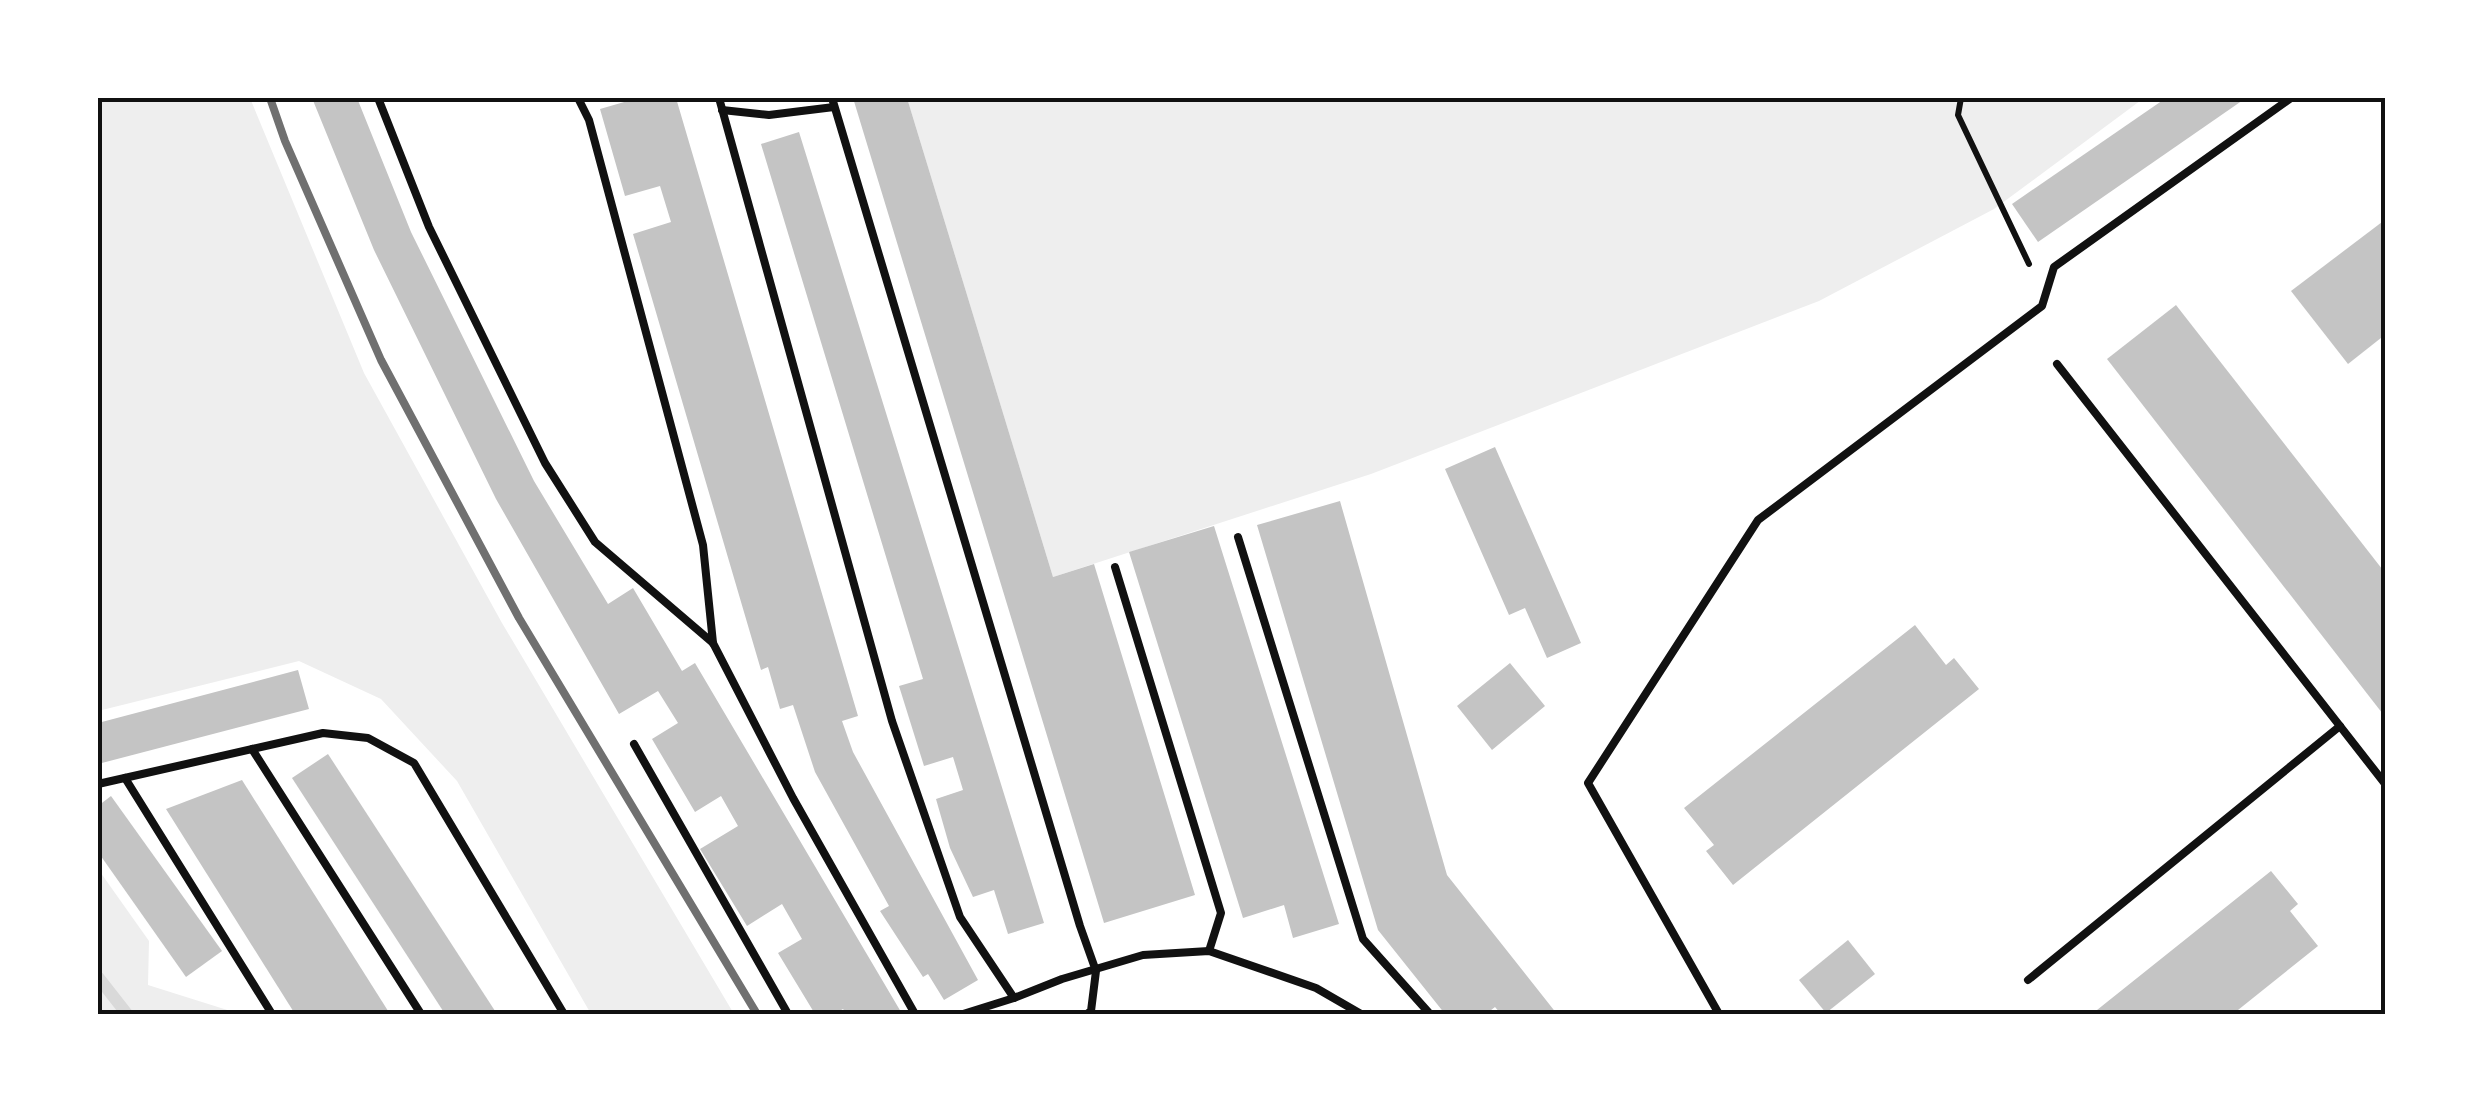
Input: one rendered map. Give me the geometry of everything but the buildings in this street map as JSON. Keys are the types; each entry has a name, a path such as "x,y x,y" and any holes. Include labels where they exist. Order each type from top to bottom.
{"lane":[{"path":"378,98 429,227 545,463 596,542 713,644"},
{"path":"578,98 589,120 702,545 713,644 793,798 914,1014"},
{"path":"719,98 892,720 960,917 1014,998"},
{"path":"1719,1014 1588,782 1758,520 2042,306 2054,268 2291,98"},
{"path":"722,110 770,114 833,102 1096,971 1091,1011 1087,1014"},
{"path":"2057,364 2386,786"},
{"path":"1238,537 1363,940 1430,1014"},
{"path":"1115,568 1220,913 1208,951"},
{"path":"2028,980 2340,726"},
{"path":"98,784 323,733 368,738 414,763 564,1014"},
{"path":"634,744 788,1014"},
{"path":"252,749 421,1014"},
{"path":"125,778 272,1014"},
{"path":"964,1014 1062,978 1143,955 1208,951 1316,988 1362,1014"}],"path":[{"path":"1962,98 1958,116 2044,296"}],"shaded area":[{"path":"98,98 250,98 364,373 502,623 734,1014 591,1014 457,781 381,699 299,661 98,711"},
{"path":"907,98 2144,98 1994,209 1819,301 1371,474 1053,577"},
{"path":"98,869 149,941 148,985 240,1014 98,1014"}],"waterway":[{"path":"98,977 127,1014"}],"railway":[{"path":"270,98 381,360 519,618 757,1014"}]}
